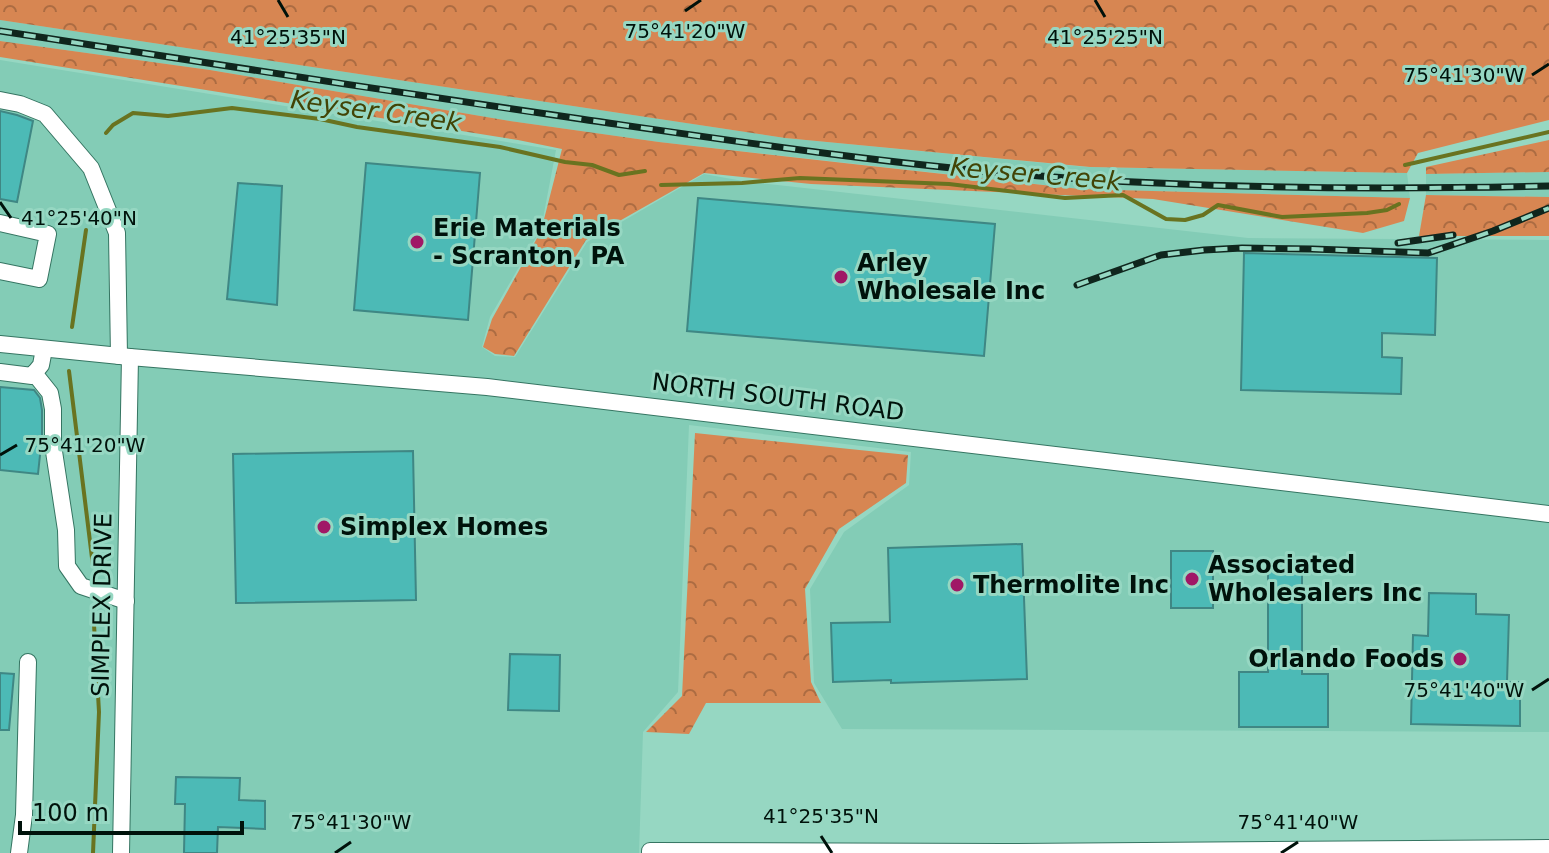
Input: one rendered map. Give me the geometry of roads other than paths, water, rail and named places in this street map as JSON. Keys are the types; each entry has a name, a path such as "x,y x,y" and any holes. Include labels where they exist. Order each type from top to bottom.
{"street":[{"name":"SIMPLEX DRIVE","path":"0,100 45,114 91,168 117,233 124,356 126,601 121,853"},
{"path":"0,223 48,234 39,279 0,271"},
{"name":"NORTH SOUTH ROAD","path":"0,344 487,387 1549,514"},
{"path":"0,372 32,376 41,365 44,349"},
{"path":"34,373 50,393 53,409 53,445 66,530 67,566 81,586 126,601"},
{"path":"19,853 24,815 28,662"},
{"path":"650,852 1542,849"}],"waterway":[{"name":"Keyser Creek","path":"106,133 133,113 168,116 232,108 500,147 592,165 619,175 645,171"},
{"name":"Keyser Creek","path":"1405,165 1549,132"},
{"name":"Keyser Creek","path":"661,185 800,178 949,184 1065,198 1123,195 1166,219 1185,220 1203,215 1218,205 1282,217 1367,213 1387,210 1399,204"},
{"name":"Keyser Creek","path":"72,327 86,230"},
{"name":"Keyser Creek","path":"69,371 93,566"},
{"name":"Keyser Creek","path":"93,607 99,712 93,853"}],"railway":[{"path":"0,31 696,136 982,171 1230,186 1549,186"},
{"path":"1077,285 1161,255 1204,250 1242,248 1428,253 1549,208"},
{"path":"1398,243 1453,235"}],"place":[{"name":"Erie Materials - Scranton, PA","path":"417,242"},
{"name":"Arley Wholesale Inc","path":"841,277"},
{"name":"Simplex Homes","path":"324,527"},
{"name":"Associated Wholesalers Inc","path":"1192,579"},
{"name":"Thermolite Inc","path":"957,585"},
{"name":"Orlando Foods","path":"1460,659"}]}
